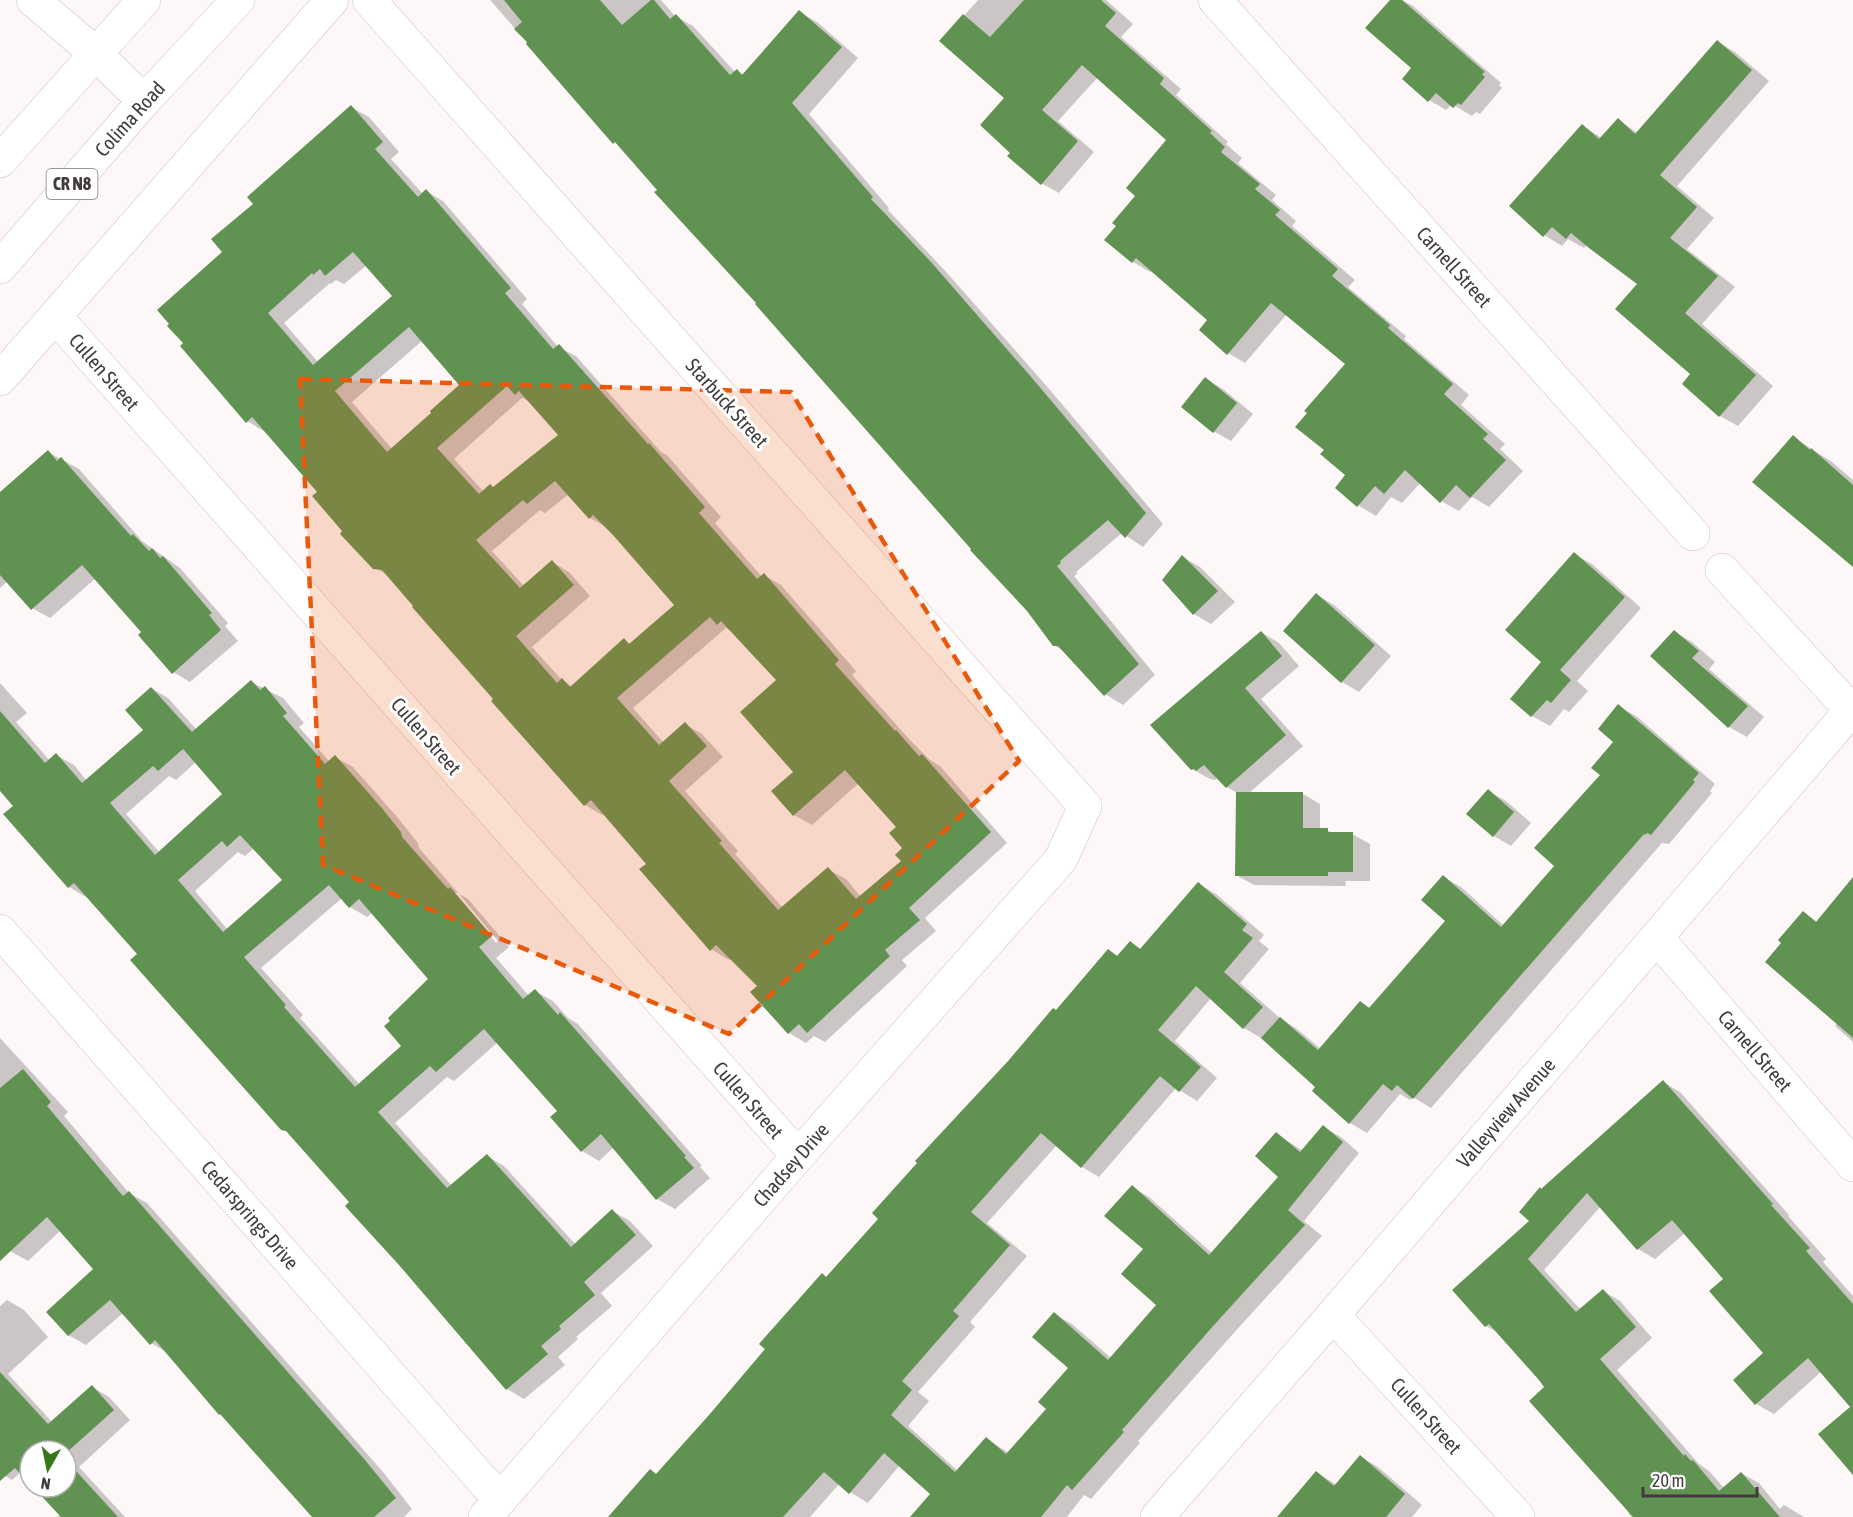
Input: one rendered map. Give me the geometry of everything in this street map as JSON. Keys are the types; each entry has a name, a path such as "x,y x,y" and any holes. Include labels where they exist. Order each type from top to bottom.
{"street":[{"path":"33,0 94,53 144,101"},
{"path":"0,161 94,53 144,0"},
{"name":"Colima Road","path":"0,267 144,101 238,0"},
{"path":"0,379 332,0"},
{"name":"Starbuck Street","path":"369,0 1085,806"},
{"name":"Carnell Street","path":"1215,0 1694,534"},
{"name":"Cullen Street","path":"55,316 798,1156"},
{"path":"1722,570 1852,709"},
{"name":"Valleyview Avenue","path":"1157,1517 1334,1315 1852,709"},
{"name":"Chadsey Drive","path":"492,1508 798,1156 1062,859 1085,806"},
{"name":"Cedarsprings Drive","path":"0,931 492,1508"},
{"name":"Carnell Street","path":"1657,938 1853,1165"},
{"name":"Cullen Street","path":"1334,1315 1518,1517"}],"highlighted area":[{"path":"300,379 791,392 1019,761 729,1034 323,865"}],"building":[{"path":"504,0 600,0 622,25 651,0 654,0 670,19 676,14 730,75 737,69 742,75 799,10 842,47 792,103 873,197 871,199 931,262 1146,513 1125,538 1108,520 1057,566 1139,664 1104,696 1058,646 1053,646 1027,611 970,550 756,303 654,192 657,190 615,142 613,144 526,44 527,42 514,29 522,22"},
{"path":"1024,0 1101,0 1116,13 1105,26 1164,78 1160,84 1212,131 1210,133 1225,147 1221,152 1260,184 1255,189 1280,210 1275,215 1338,269 1332,276 1390,325 1388,328 1453,384 1444,394 1488,434 1483,439 1506,460 1470,498 1456,485 1440,503 1405,470 1384,494 1375,486 1357,507 1335,488 1345,475 1320,454 1324,450 1295,427 1307,413 1304,411 1345,364 1271,303 1227,355 1199,330 1207,320 1136,258 1132,263 1104,240 1116,226 1112,223 1135,196 1126,188 1166,140 1082,65 1042,110 1078,141 1041,185 1007,156 1010,153 980,125 1004,98 939,41 963,14 990,37"},
{"path":"1390,0 1402,0 1485,72 1482,74 1485,77 1461,105 1458,103 1453,108 1436,93 1428,102 1402,79 1411,68 1365,28"},
{"path":"1717,40 1752,70 1660,175 1697,207 1670,238 1718,276 1685,313 1756,375 1719,417 1682,384 1690,374 1615,309 1637,284 1571,233 1566,239 1552,227 1543,237 1509,206 1582,124 1599,139 1618,118 1635,134"},
{"path":"351,105 383,142 375,149 418,197 426,189 511,288 505,293 553,349 559,344 649,443 705,507 699,513 757,579 764,573 839,660 835,664 919,756 922,754 991,832 909,908 920,920 885,950 890,956 807,1033 799,1024 788,1034 750,992 757,986 716,945 710,951 639,869 646,864 591,800 584,806 491,701 493,699 382,570 373,569 340,534 342,531 312,496 317,492 252,417 246,423 180,346 183,343 167,326 169,324 157,310 222,252 211,239 253,204 247,197","holes":["353,252 392,296 313,365 268,313 312,273 313,275 320,269 325,276","409,327 459,385 387,452 335,391","507,386 515,395 519,391 558,435 493,487 490,484 479,494 437,448","555,481 589,519 593,515 613,535 674,605 629,644 624,638 570,687 562,678 557,683 516,636 574,585 552,560 520,588 476,540 523,500 527,504","710,617 717,625 721,621 776,680 740,712 793,772 771,791 793,816 845,770 896,827 889,833 902,848 895,855 901,861 856,899 828,867 778,910 719,843 722,841 669,781 707,746 685,722 659,745 617,698"]},
{"path":"1205,377 1237,403 1213,433 1181,407"},
{"path":"1793,435 1853,485 1853,567 1752,482"},
{"path":"48,450 57,461 61,457 131,536 133,534 149,551 152,548 160,558 163,556 212,613 209,615 221,630 172,674 138,635 141,632 82,565 31,610 0,575 0,492"},
{"path":"1574,552 1625,597 1560,670 1571,680 1551,703 1547,700 1531,717 1510,699 1541,662 1505,630"},
{"path":"1182,555 1218,591 1193,615 1162,580"},
{"path":"1316,593 1375,645 1341,683 1283,631"},
{"path":"1674,630 1699,651 1692,658 1748,706 1728,728 1650,656"},
{"path":"1261,631 1282,656 1245,688 1286,735 1226,788 1204,765 1196,771 1191,770 1150,725"},
{"path":"251,680 260,690 265,686 287,713 283,716 325,764 335,755 381,807 401,832 402,837 448,889 450,887 492,936 479,947 523,999 535,989 558,1015 560,1012 694,1168 656,1200 601,1134 581,1152 550,1117 557,1111 484,1029 436,1072 430,1066 378,1112 447,1188 487,1154 571,1247 612,1209 636,1235 584,1282 595,1295 559,1326 561,1329 541,1346 548,1354 506,1390 345,1206 349,1202 286,1131 281,1130 130,960 137,954 74,883 68,888 3,814 13,806 0,791 0,711 45,763 56,753 82,783 143,730 125,710 151,687 192,732","holes":["183,749 222,794 155,855 110,803 153,766 158,771","240,835 282,880 223,932 178,880 222,841 227,847","329,885 349,908 359,899 428,979 388,1018 390,1021 384,1026 401,1046 355,1087 284,1007 286,1005 244,957"]},
{"path":"1618,704 1699,773 1693,780 1695,782 1651,835 1644,834 1413,1099 1397,1085 1392,1091 1383,1084 1349,1124 1312,1091 1315,1087 1261,1038 1280,1017 1318,1050 1360,1001 1369,1008 1445,921 1421,900 1443,875 1501,927 1554,866 1534,848 1600,775 1591,768 1613,742 1598,729"},
{"path":"1488,789 1514,812 1493,837 1466,814"},
{"path":"1236,792 1303,792 1303,828 1328,828 1328,832 1353,832 1353,872 1328,872 1328,876 1235,876"},
{"path":"1853,877 1853,1038 1765,962 1781,943 1778,940 1803,911 1816,922"},
{"path":"1198,882 1247,924 1242,930 1253,938 1224,972 1263,1007 1243,1029 1196,986 1158,1030 1201,1067 1179,1092 1160,1076 1081,1168 1041,1133 971,1212 1010,1245 953,1311 959,1316 902,1381 912,1390 891,1415 955,1472 986,1437 1006,1454 1046,1409 1038,1402 1068,1368 1032,1337 1054,1312 1108,1360 1156,1305 1121,1274 1143,1249 1104,1216 1132,1185 1209,1255 1278,1177 1255,1156 1276,1132 1300,1152 1323,1125 1343,1142 1288,1210 1305,1225 1214,1325 1072,1490 1067,1485 1041,1517 910,1517 930,1494 884,1453 849,1494 824,1472 783,1517 608,1517 650,1469 656,1474 709,1415 765,1349 759,1344 822,1273 826,1277 878,1219 872,1213 917,1163 915,1161 1009,1060 1053,1008 1056,1010 1108,949 1117,956 1130,941 1140,949"},
{"path":"23,1069 51,1102 47,1106 123,1196 129,1191 396,1498 374,1517 312,1517 219,1415 155,1340 150,1345 110,1300 68,1336 46,1312 93,1269 47,1217 0,1261 0,1088"},
{"path":"1663,1080 1773,1204 1771,1205 1810,1248 1806,1251 1853,1304 1853,1475 1818,1434 1850,1407 1808,1358 1755,1405 1733,1380 1763,1353 1709,1291 1723,1279 1672,1220 1637,1250 1587,1193 1528,1259 1576,1312 1603,1289 1636,1327 1600,1359 1684,1456 1685,1454 1691,1461 1693,1460 1719,1491 1741,1472 1780,1517 1633,1517 1529,1401 1544,1387 1539,1380 1489,1324 1485,1327 1452,1290 1529,1221 1519,1212 1540,1187 1541,1189"},
{"path":"0,1372 48,1424 92,1385 114,1410 78,1442 78,1439 18,1439 18,1471 15,1468 0,1481"},
{"path":"1360,1455 1405,1494 1386,1517 1277,1517 1316,1471 1334,1486"},
{"path":"78,1473 118,1517 61,1517 44,1499 78,1499"}]}
